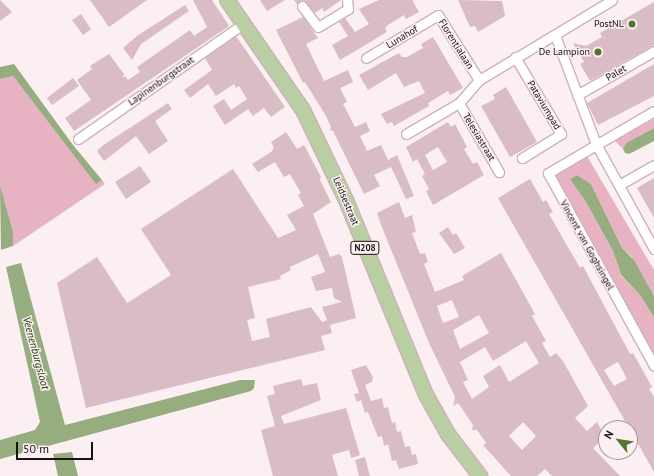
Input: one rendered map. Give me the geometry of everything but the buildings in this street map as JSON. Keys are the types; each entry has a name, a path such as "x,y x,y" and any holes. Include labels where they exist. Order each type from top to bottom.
{"main road":[{"name":"Leidsestraat","path":"227,0 303,110 351,212 425,392 448,434 480,476"}],"street":[{"path":"302,6 318,27 348,9 347,0"},
{"name":"Florentialaan","path":"438,15 478,80 612,0"},
{"name":"Lunahof","path":"366,58 438,15"},
{"name":"Lapinenburgstraat","path":"78,139 244,23"},
{"path":"555,35 596,144 654,249"},
{"name":"Palet","path":"577,95 654,51"},
{"name":"Pataviumpad","path":"515,58 561,134 522,158"},
{"name":"Telesiastraat","path":"406,134 458,103 478,80"},
{"name":"Telesiastraat","path":"458,103 499,172"},
{"path":"596,144 654,111"},
{"name":"Vincent van Goghsingel","path":"596,144 548,173 654,366"},
{"path":"619,185 654,165"}],"shaded area":[{"path":"13,76 96,183 102,180 105,184 13,246 13,232 0,185 0,79"},
{"path":"654,119 654,128 626,143 623,149 615,141"},
{"path":"587,156 654,270 654,296 631,256 622,248 591,184 577,175 570,179 586,202 613,251 621,276 640,295 654,317 654,356 556,180 556,175 559,171"}],"water":[{"path":"14,64 73,145 102,180 96,184 13,76 0,79 0,67"},
{"path":"654,128 654,141 629,154 625,153 623,149 626,143"},
{"path":"577,175 591,184 622,248 634,260 654,296 654,317 640,295 621,275 613,251 586,202 570,179"},
{"path":"0,185 13,232 13,246 1,250"},
{"name":"Veenenburgsloot","path":"21,263 65,425 240,380 255,380 254,388 251,391 0,459 0,440 35,430 40,422 6,267"},
{"path":"72,452 78,476 58,476 53,454"}],"place":[{"name":"PostNL","path":"632,24"},
{"name":"De Lampion","path":"598,52"}]}
